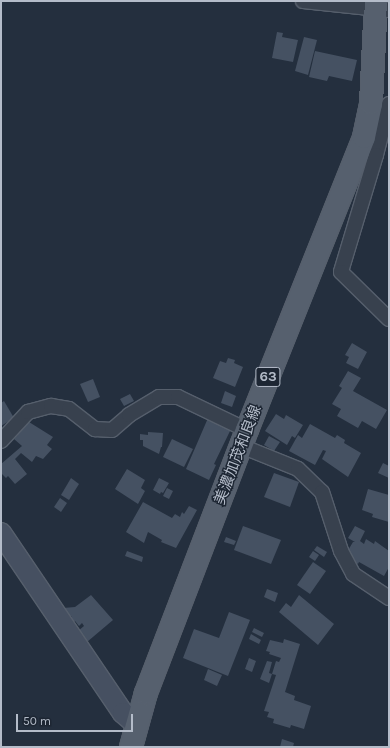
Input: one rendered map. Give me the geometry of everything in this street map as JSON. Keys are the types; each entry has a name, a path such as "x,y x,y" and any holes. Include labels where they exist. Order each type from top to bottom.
{"main road":[{"name":"美濃加茂和良線","path":"131,747 146,693 244,438 364,137 371,103 381,7"}],"street":[{"path":"303,1 381,7"},
{"path":"389,104 376,155 341,272 389,319"},
{"path":"1,441 28,412 51,406 69,409 95,429 112,430 129,415 159,397 178,397 244,438 298,469 322,492 341,551 353,574 389,598"},
{"path":"1,533 123,713 137,724"}],"building":[{"path":"277,32 283,33 282,37 298,40 293,62 272,58"},
{"path":"304,37 317,40 308,75 295,71"},
{"path":"315,51 357,60 352,81 329,76 327,81 309,77"},
{"path":"352,343 367,352 358,369 346,363 349,357 345,355"},
{"path":"228,358 235,360 234,363 243,367 235,387 213,378 220,361 226,363"},
{"path":"348,371 361,378 353,391 387,410 376,429 362,421 358,428 337,416 341,409 332,404 342,388 339,386"},
{"path":"93,379 100,397 88,402 80,384"},
{"path":"225,391 236,396 232,407 221,403"},
{"path":"130,394 134,401 124,406 120,399"},
{"path":"4,401 14,418 1,426 1,403"},
{"path":"276,414 284,419 286,415 303,425 295,438 292,436 287,445 265,431"},
{"path":"208,418 231,429 214,464 216,465 209,480 186,469"},
{"path":"29,422 53,437 47,445 52,449 43,459 36,456 32,462 21,453 15,459 27,474 15,484 8,476 6,478 1,473 1,464 22,446 14,439"},
{"path":"310,424 335,438 337,435 345,440 344,443 361,453 348,477 322,459 326,451 323,450 315,465 289,451 298,435 302,438"},
{"path":"148,432 163,433 162,447 159,454 143,446 143,440 140,440 140,434 148,435"},
{"path":"269,436 280,442 274,451 264,445"},
{"path":"172,439 193,449 184,467 163,457"},
{"path":"383,463 389,466 389,478 378,473"},
{"path":"127,469 145,480 141,488 145,491 138,504 115,489"},
{"path":"274,473 299,482 290,507 264,497"},
{"path":"71,478 79,484 69,500 61,495"},
{"path":"159,478 169,483 163,493 161,492 160,494 153,490"},
{"path":"167,488 173,491 169,499 163,496"},
{"path":"368,489 389,495 389,522 372,517 373,514 362,510"},
{"path":"60,498 67,503 61,512 54,507"},
{"path":"143,502 172,518 175,514 180,517 182,512 184,514 189,506 197,510 176,548 161,542 162,540 148,532 144,543 126,532"},
{"path":"243,526 281,540 271,564 234,550"},
{"path":"355,526 365,531 360,541 364,544 366,539 374,544 375,541 389,551 389,567 384,576 359,562 358,564 351,560 347,552 353,542 355,542 348,538"},
{"path":"226,537 236,541 234,545 224,542"},
{"path":"317,546 327,552 324,557 314,550"},
{"path":"127,551 143,557 142,562 125,556"},
{"path":"313,551 319,555 315,561 309,557"},
{"path":"313,562 326,571 310,594 297,585"},
{"path":"267,589 278,593 275,602 264,597"},
{"path":"91,595 113,620 87,642 78,631 84,626 82,623 79,626 75,621 73,623 69,618 72,616 69,616 63,608 75,607"},
{"path":"299,595 334,624 318,645 279,612 286,603 291,607"},
{"path":"229,612 250,620 228,676 183,658 194,629 219,638"},
{"path":"254,628 264,633 262,637 252,632"},
{"path":"251,634 261,640 259,644 249,639"},
{"path":"284,639 300,644 285,692 295,696 294,700 311,706 304,729 291,725 290,728 273,723 274,719 267,717 269,712 264,711 276,675 272,674 276,661 279,662 281,658 269,654 270,652 266,651 270,640 283,643"},
{"path":"249,658 256,661 252,672 245,669"},
{"path":"267,661 272,662 269,673 272,674 269,683 260,679"},
{"path":"208,669 222,675 217,686 204,680"},
{"path":"282,739 294,743 293,747 280,747"}]}
